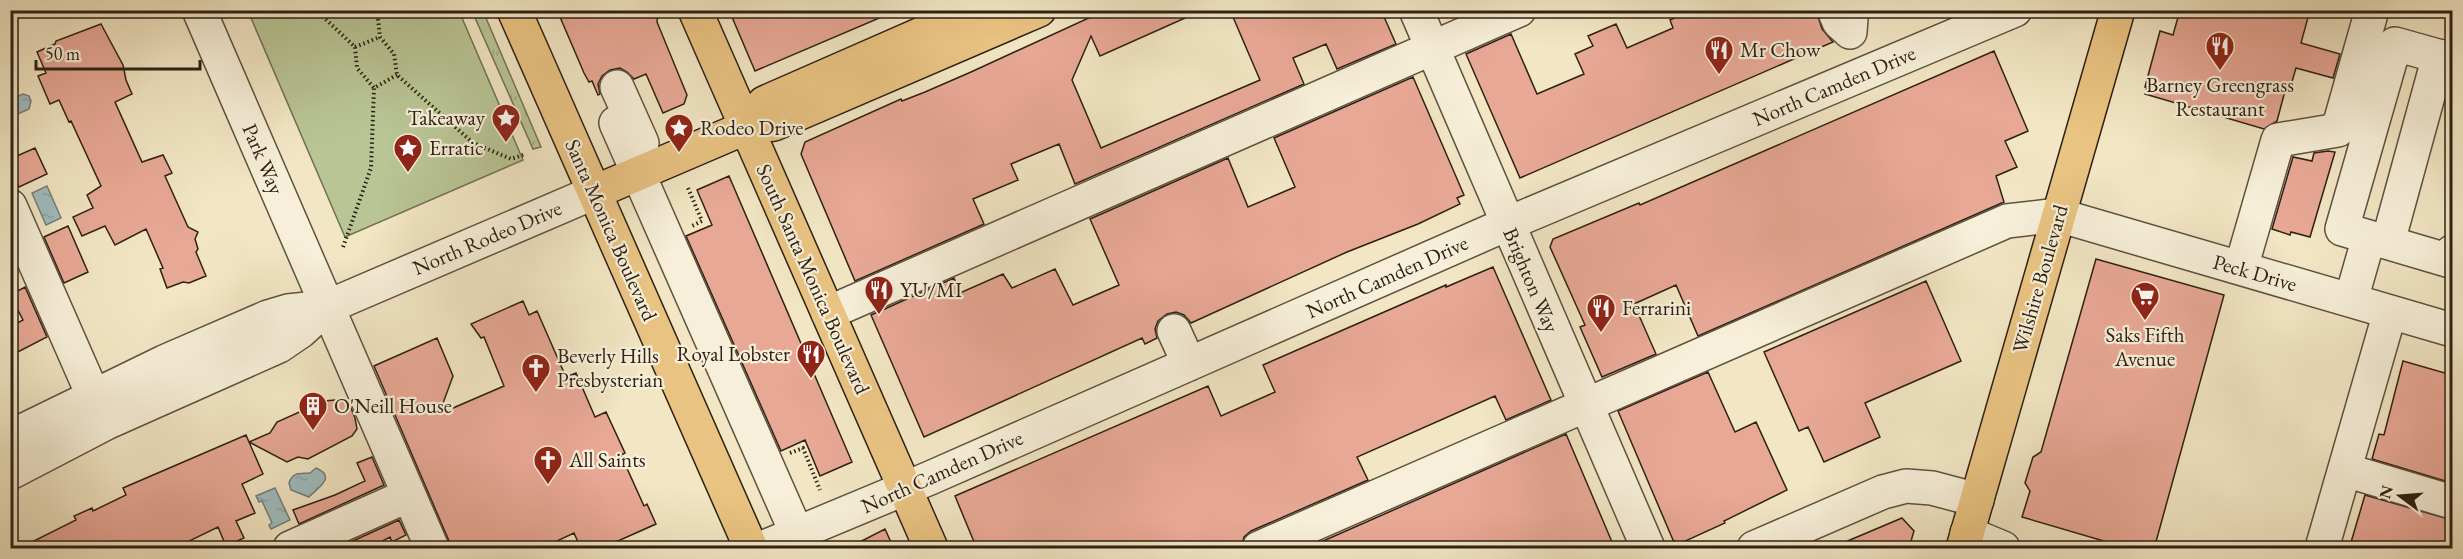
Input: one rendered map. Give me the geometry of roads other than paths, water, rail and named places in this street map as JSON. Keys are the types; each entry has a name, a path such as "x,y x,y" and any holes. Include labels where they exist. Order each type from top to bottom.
{"main road":[{"name":"Santa Monica Boulevard","path":"514,10 751,549"},
{"name":"South Santa Monica Boulevard","path":"695,10 931,549"},
{"path":"747,127 764,103 976,10"},
{"name":"North Rodeo Drive","path":"595,192 747,127 774,124 1039,10"},
{"name":"Wilshire Boulevard","path":"1965,541 2118,10"}],"street":[{"name":"Park Way","path":"199,10 432,549"},
{"path":"828,313 1427,23 1519,10"},
{"name":"North Camden Drive","path":"762,549 807,537 904,489 1507,224 2015,10"},
{"path":"2241,268 2278,140 2338,130 2372,10"},
{"path":"1844,18 1867,73"},
{"name":"Brighton Way","path":"1427,23 1507,224 1648,549"},
{"path":"2351,300 2378,239 2446,58 2396,44 2342,229 2378,239 2450,261 2452,252"},
{"path":"618,87 646,170 654,210 778,491 807,537"},
{"path":"616,123 688,235"},
{"name":"North Rodeo Drive","path":"10,437 93,395 268,317 288,311 327,307 595,192"},
{"path":"1259,549 2007,221 2058,215"},
{"name":"Peck Drive","path":"2058,215 2452,330"},
{"path":"12,216 93,395"},
{"name":"North Rodeo Drive","path":"10,473 116,419 279,346 301,331 327,307"},
{"path":"2322,549 2390,312"},
{"path":"1174,331 1189,364"},
{"path":"781,451 807,537"},
{"path":"2345,470 2452,502"},
{"path":"1754,549 1818,535 1883,492 1906,486 1932,488 1977,500"},
{"path":"290,549 409,495"},
{"path":"1965,541 2003,549"}],"water":[{"path":"23,94 29,96 31,101 29,109 11,117 11,99"},
{"path":"47,186 61,218 46,225 32,193"},
{"path":"316,468 325,475 325,479 309,497 291,490 289,483 293,477 310,473"},
{"path":"275,488 290,520 271,529 269,525 272,523 262,501 259,502 256,496"}],"place":[{"name":"Barney Greengrass Restaurant","path":"2220,72"},
{"name":"Mr Chow","path":"1719,76"},
{"name":"Takeaway","path":"506,144"},
{"name":"Rodeo Drive","path":"679,154"},
{"name":"Erratic","path":"408,174"},
{"name":"YU/MI","path":"879,316"},
{"name":"Saks Fifth Avenue","path":"2145,322"},
{"name":"Ferrarini","path":"1601,334"},
{"name":"Royal Lobster","path":"811,380"},
{"name":"Beverly Hills Presbysterian","path":"536,394"},
{"name":"O'Neill House","path":"313,432"},
{"name":"All Saints","path":"548,486"}]}
